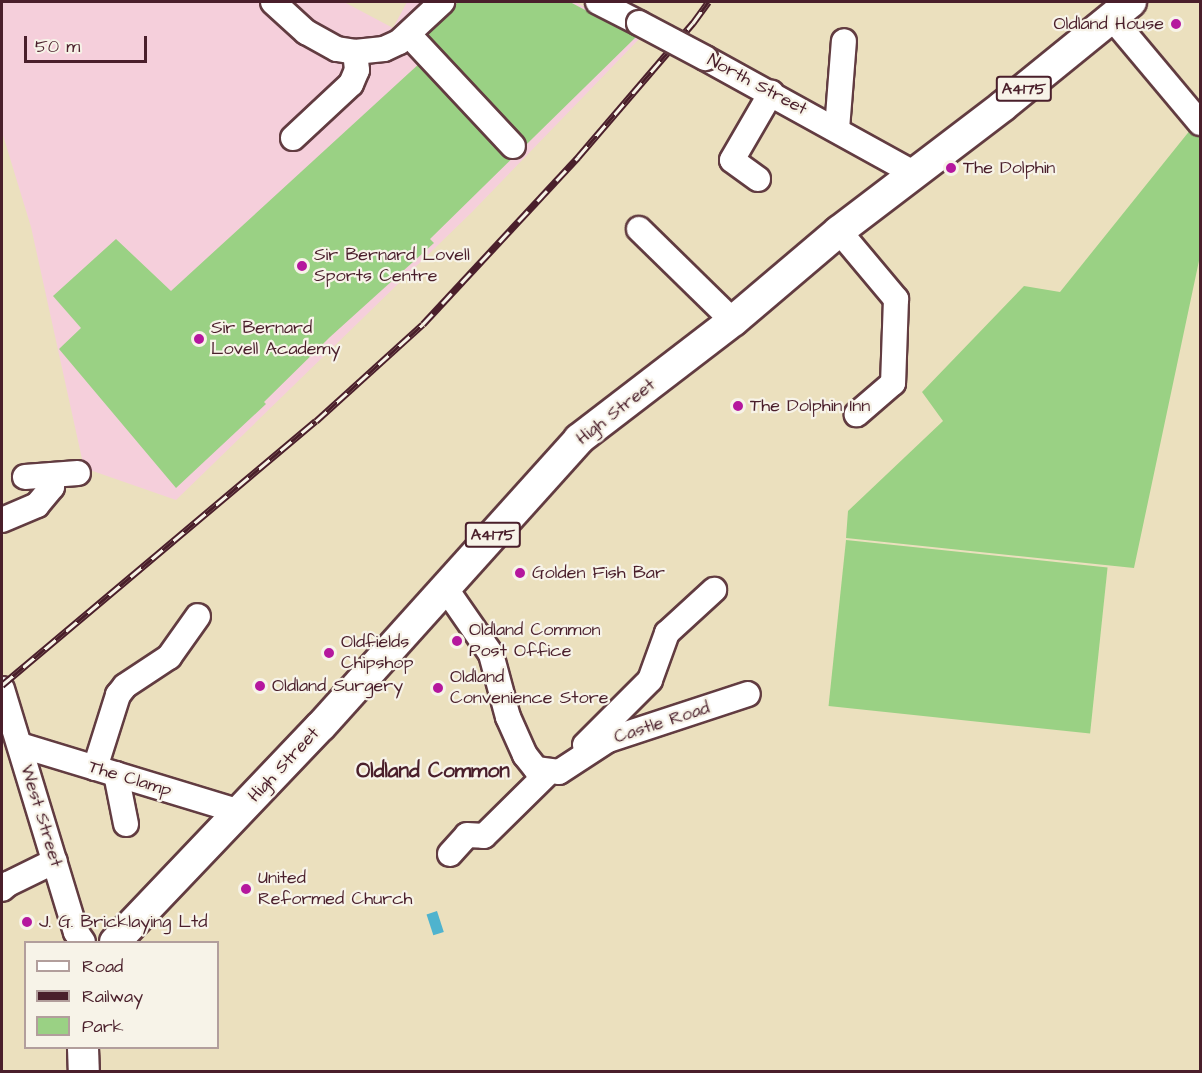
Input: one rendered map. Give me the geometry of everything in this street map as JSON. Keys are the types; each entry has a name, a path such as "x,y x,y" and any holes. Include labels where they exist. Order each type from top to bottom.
{"main road":[{"name":"High Street","path":"116,941 240,812 446,589 579,439 733,321 839,231 1122,10"},
{"path":"83,1049 84,1071"}],"street":[{"path":"273,2 306,32 337,49 356,52 384,49 409,35 442,2"},
{"name":"North Street","path":"598,2 633,14 705,58 837,129 914,174"},
{"path":"1122,10 1200,123"},
{"path":"409,35 513,146"},
{"path":"837,129 844,41"},
{"path":"293,138 351,84 357,70 356,52"},
{"path":"758,179 732,160 771,93"},
{"path":"639,228 733,321"},
{"path":"839,231 896,299 893,383 856,414"},
{"path":"25,477 78,473"},
{"path":"2,520 37,505 52,488 52,475"},
{"path":"446,589 491,654 508,717 525,755 543,770"},
{"path":"450,854 467,835 484,836 543,770 563,762 583,747 650,680 666,633 714,590"},
{"path":"126,824 106,771 118,695 125,686 169,657 198,616"},
{"name":"West Street","path":"2,689 76,932 82,941"},
{"name":"Castle Road","path":"543,770 559,772 608,740 748,694"},
{"name":"The Clamp","path":"20,745 240,812"},
{"path":"2,889 54,861"}],"shaded area":[{"name":"Sir Bernard Lovell Academy","path":"2,2 344,2 393,28 407,2 575,2 641,37 472,212 176,500 84,468 31,227 2,132"}],"green space":[{"name":"Sir Bernard Lovell Sports Centre","path":"458,2 570,2 636,37 430,239 434,243 330,337 264,402 266,404 176,488 59,349 81,328 53,296 116,239 171,291 421,62 410,50"},
{"path":"1191,129 1200,138 1200,256 1134,568 846,538 848,511 943,421 922,392 1024,286 1060,292"},
{"path":"846,540 1108,567 1090,734 829,706"}],"water":[{"path":"437,911 444,932 433,935 427,914"}],"railway":[{"path":"2,685 316,421 423,324 578,157 693,23 708,2"}],"place":[{"name":"Oldland House","path":"1176,24"},
{"name":"The Dolphin","path":"951,168"},
{"name":"Sir Bernard Lovell Sports Centre","path":"302,266"},
{"name":"Sir Bernard Lovell Academy","path":"199,339"},
{"name":"The Dolphin Inn","path":"738,406"},
{"name":"Golden Fish Bar","path":"520,573"},
{"name":"Oldland Common Post Office","path":"457,641"},
{"name":"Oldfields Chipshop","path":"329,653"},
{"name":"Oldland Surgery","path":"260,686"},
{"name":"Oldland Convenience Store","path":"438,688"},
{"name":"United Reformed Church","path":"246,889"},
{"name":"J. G. Bricklaying Ltd","path":"27,922"}],"district":[{"name":"Oldland Common","path":"433,771"}]}
